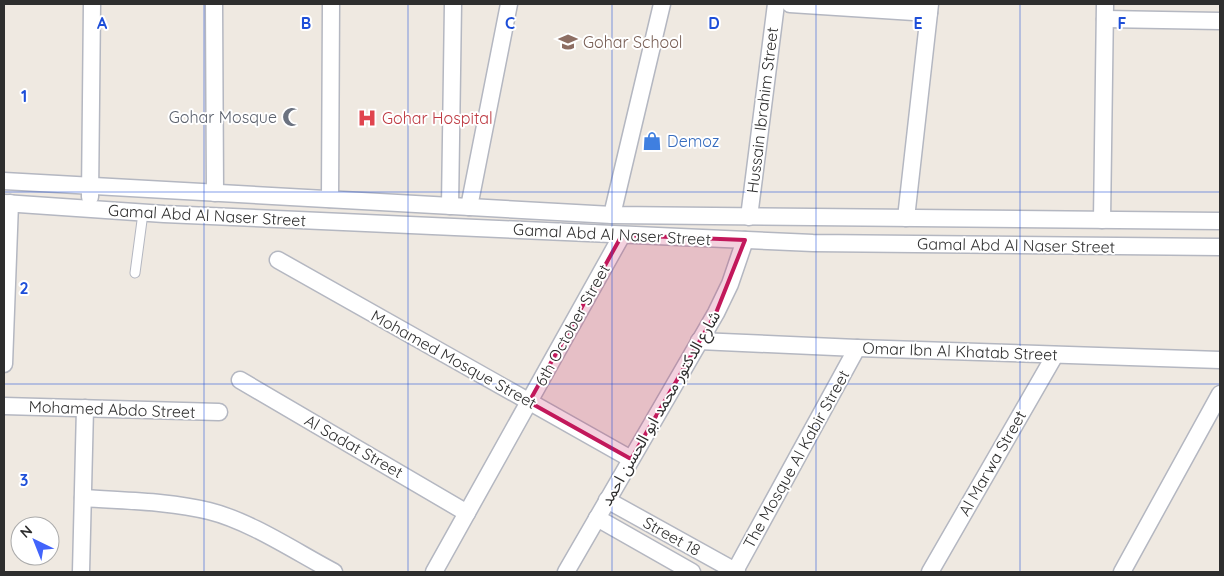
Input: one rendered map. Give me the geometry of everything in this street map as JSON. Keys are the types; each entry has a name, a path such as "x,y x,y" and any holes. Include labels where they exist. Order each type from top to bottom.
{"street":[{"path":"90,209 92,4"},
{"path":"214,4 215,193"},
{"path":"330,199 331,4"},
{"path":"450,206 453,4"},
{"path":"469,207 509,4"},
{"path":"612,215 662,4"},
{"name":"Hussain Ibrahim Street","path":"749,217 776,4"},
{"path":"790,4 930,8 906,218"},
{"path":"1102,220 1105,12 1220,21"},
{"name":"Gamal Abd Al Naser Street","path":"4,181 612,215 1220,221"},
{"path":"4,364 7,203"},
{"name":"Gamal Abd Al Naser Street","path":"7,203 143,213 813,243 1220,247"},
{"name":"6th October Street","path":"434,572 622,234"},
{"name":"شارع الدكتور محمد ابو الحسن احمد","path":"566,572 716,313 730,284 745,240"},
{"name":"Mohamed Mosque Street","path":"278,260 631,459"},
{"name":"Omar Ibn Al Khatab Street","path":"699,341 1220,360"},
{"name":"The Mosque Al Kabir Street","path":"736,572 857,348"},
{"name":"Al Marwa Street","path":"930,572 1055,355"},
{"name":"Al Sadat Street","path":"240,380 467,513"},
{"path":"1122,572 1220,394"},
{"name":"Mohamed Abdo Street","path":"4,406 220,412"},
{"path":"82,572 85,408"},
{"path":"83,498 181,505 211,512 240,522 334,572"},
{"name":"Street 18","path":"607,500 736,572"},
{"name":"Street 18","path":"597,518 692,572"}],"lane":[{"path":"135,273 143,213"}],"highlighted area":[{"path":"622,235 745,240 716,313 631,459 529,402"}],"place":[{"name":"Gohar School","path":"568,42"},
{"name":"Gohar Mosque","path":"292,117"},
{"name":"Gohar Hospital","path":"367,118"},
{"name":"Demoz","path":"652,141"}]}
